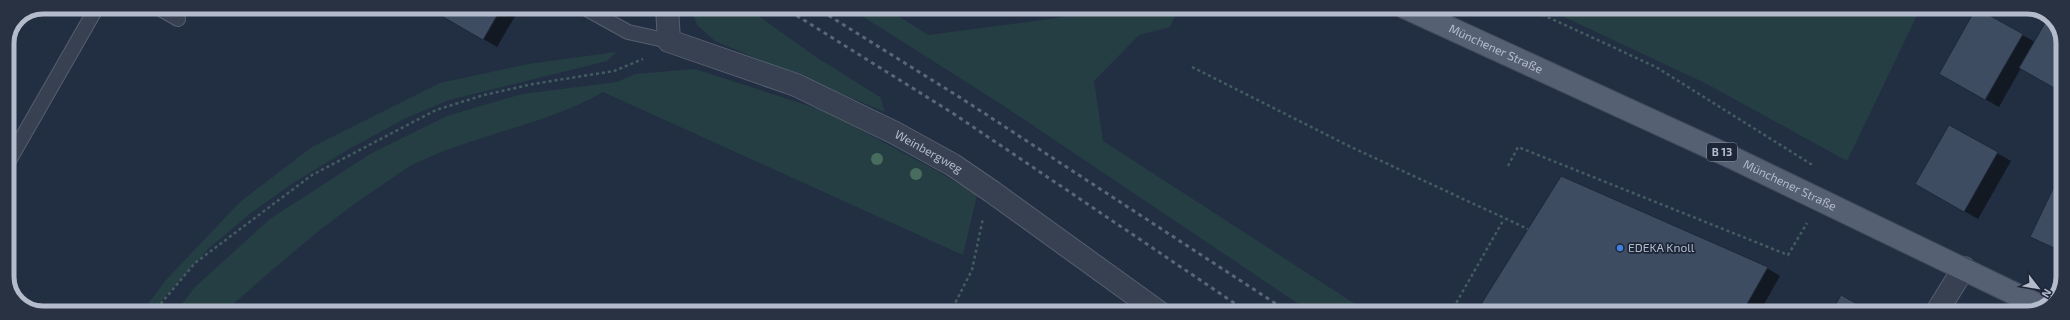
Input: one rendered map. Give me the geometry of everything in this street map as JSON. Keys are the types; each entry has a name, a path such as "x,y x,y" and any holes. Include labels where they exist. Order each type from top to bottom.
{"main road":[{"name":"Münchener Straße","path":"1419,14 1724,153 2036,304"}],"street":[{"path":"668,14 670,41"},
{"name":"Weinbergweg","path":"670,41 796,85 895,133 953,165 1150,306"},
{"path":"1940,306 1964,268"}],"lane":[{"path":"14,152 93,14"},
{"path":"169,14 178,19"},
{"path":"596,14 628,32 670,41"}],"path":[{"path":"1541,14 1656,67 1727,112"},
{"path":"159,306 195,263 312,175 429,114 484,95 533,84 614,71 649,57"},
{"path":"1192,67 1352,147 1528,229"},
{"path":"1508,166 1518,147 1788,255 1809,219"},
{"path":"954,306 972,270 985,207 991,191"},
{"path":"1457,306 1455,305 1504,219"}],"green space":[{"path":"692,14 756,14 816,57 880,97 885,112 715,41 698,26"},
{"path":"859,14 895,14 928,35 1078,14 1176,14 1170,27 1139,35 1094,81 1103,141 1358,306 1302,306 1007,108"},
{"path":"1558,14 1918,14 1847,161 1707,84"},
{"path":"616,52 607,61 449,100 404,119 349,149 293,183 251,213 207,250 157,306 146,306 166,280 240,202 312,147 440,83 528,64"},
{"path":"695,69 825,111 937,171 977,195 963,255 603,92 580,104 557,113 461,145 414,164 336,218 297,249 231,306 180,306 195,287 270,219 372,153 447,116 522,94 617,82 635,74"}],"building":[{"path":"438,14 498,14 483,40"},
{"path":"1973,14 1987,14 2023,34 1985,100 1939,74"},
{"path":"2046,22 2054,32 2056,41 2056,89 2019,68"},
{"path":"1949,125 1998,152 1964,212 1915,184"},
{"name":"EDEKA Knoll","path":"1561,176 1768,267 1746,306 1480,306"},
{"path":"2056,183 2056,249 2030,237"},
{"path":"1841,295 1861,306 1835,306"}],"railway":[{"path":"794,14 954,114 1239,306"},
{"path":"826,14 964,100 1279,306"}],"place":[{"name":"EDEKA Knoll","path":"1620,248"}]}
